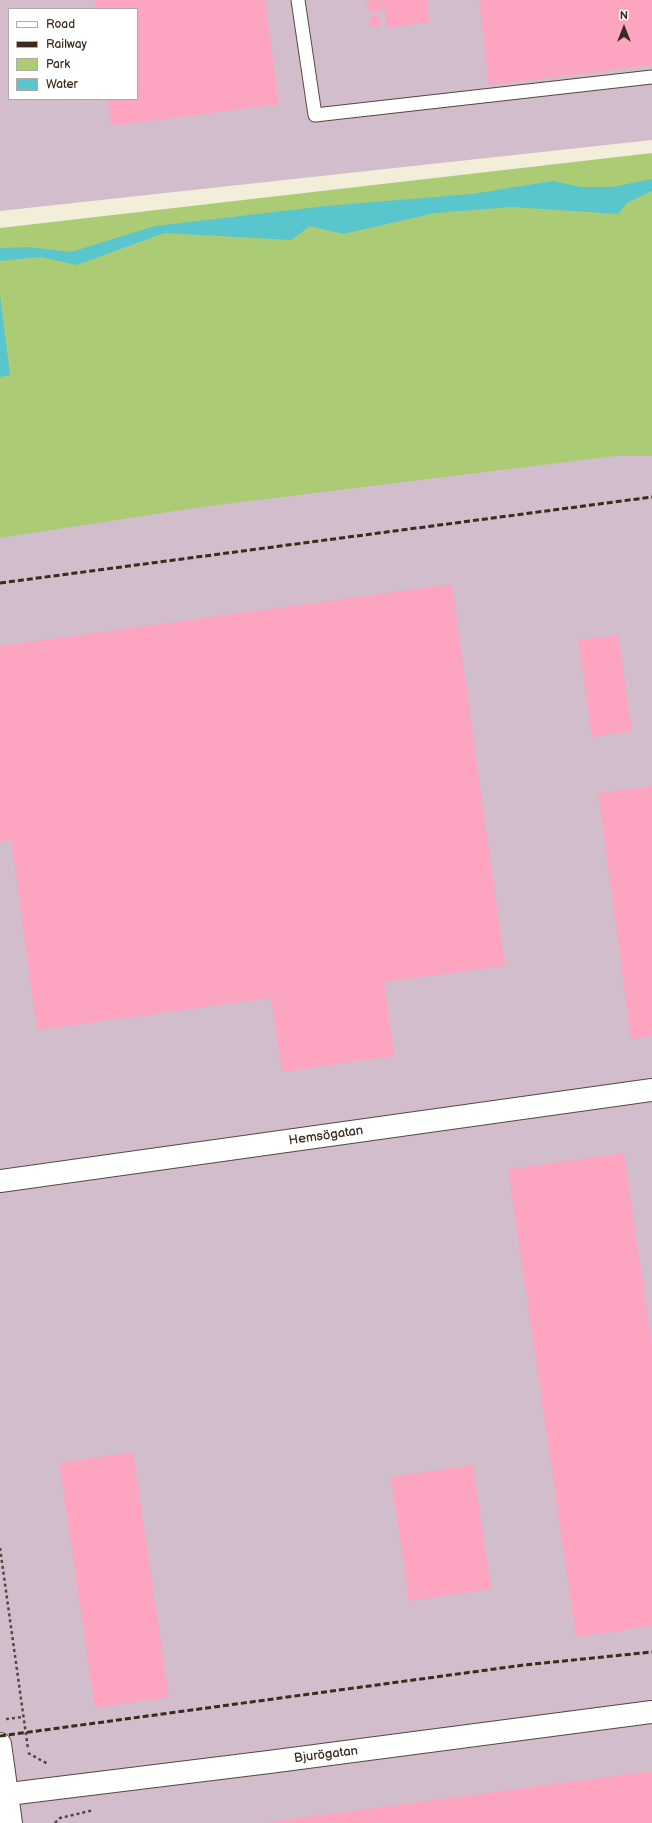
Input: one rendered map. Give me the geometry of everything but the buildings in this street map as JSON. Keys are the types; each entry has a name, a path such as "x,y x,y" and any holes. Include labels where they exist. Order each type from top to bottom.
{"street":[{"name":"Hemsögatan","path":"0,1181 652,1090"},
{"name":"Bjurögatan","path":"3,1794 171,1775 652,1712"},
{"path":"0,1744 3,1794 11,1823"}],"lane":[{"path":"298,0 315,115 652,77"}],"path":[{"path":"0,1548 33,1790"},
{"path":"0,1720 23,1717"}],"shaded area":[{"path":"0,0 652,0 652,140 0,211"},
{"path":"652,369 652,1823 0,1823 0,445"}],"green space":[{"path":"652,153 652,456 615,456 201,507 0,538 0,228"}],"water":[{"path":"652,179 652,191 627,203 618,214 512,207 435,213 343,234 310,226 291,240 164,233 77,265 41,257 0,261 0,248 28,247 71,252 155,226 326,206 472,194 553,181 581,187 612,187"},
{"path":"0,295 10,375 0,377"}],"railway":[{"path":"0,583 652,497"},
{"path":"0,1736 524,1665 652,1652"}]}
